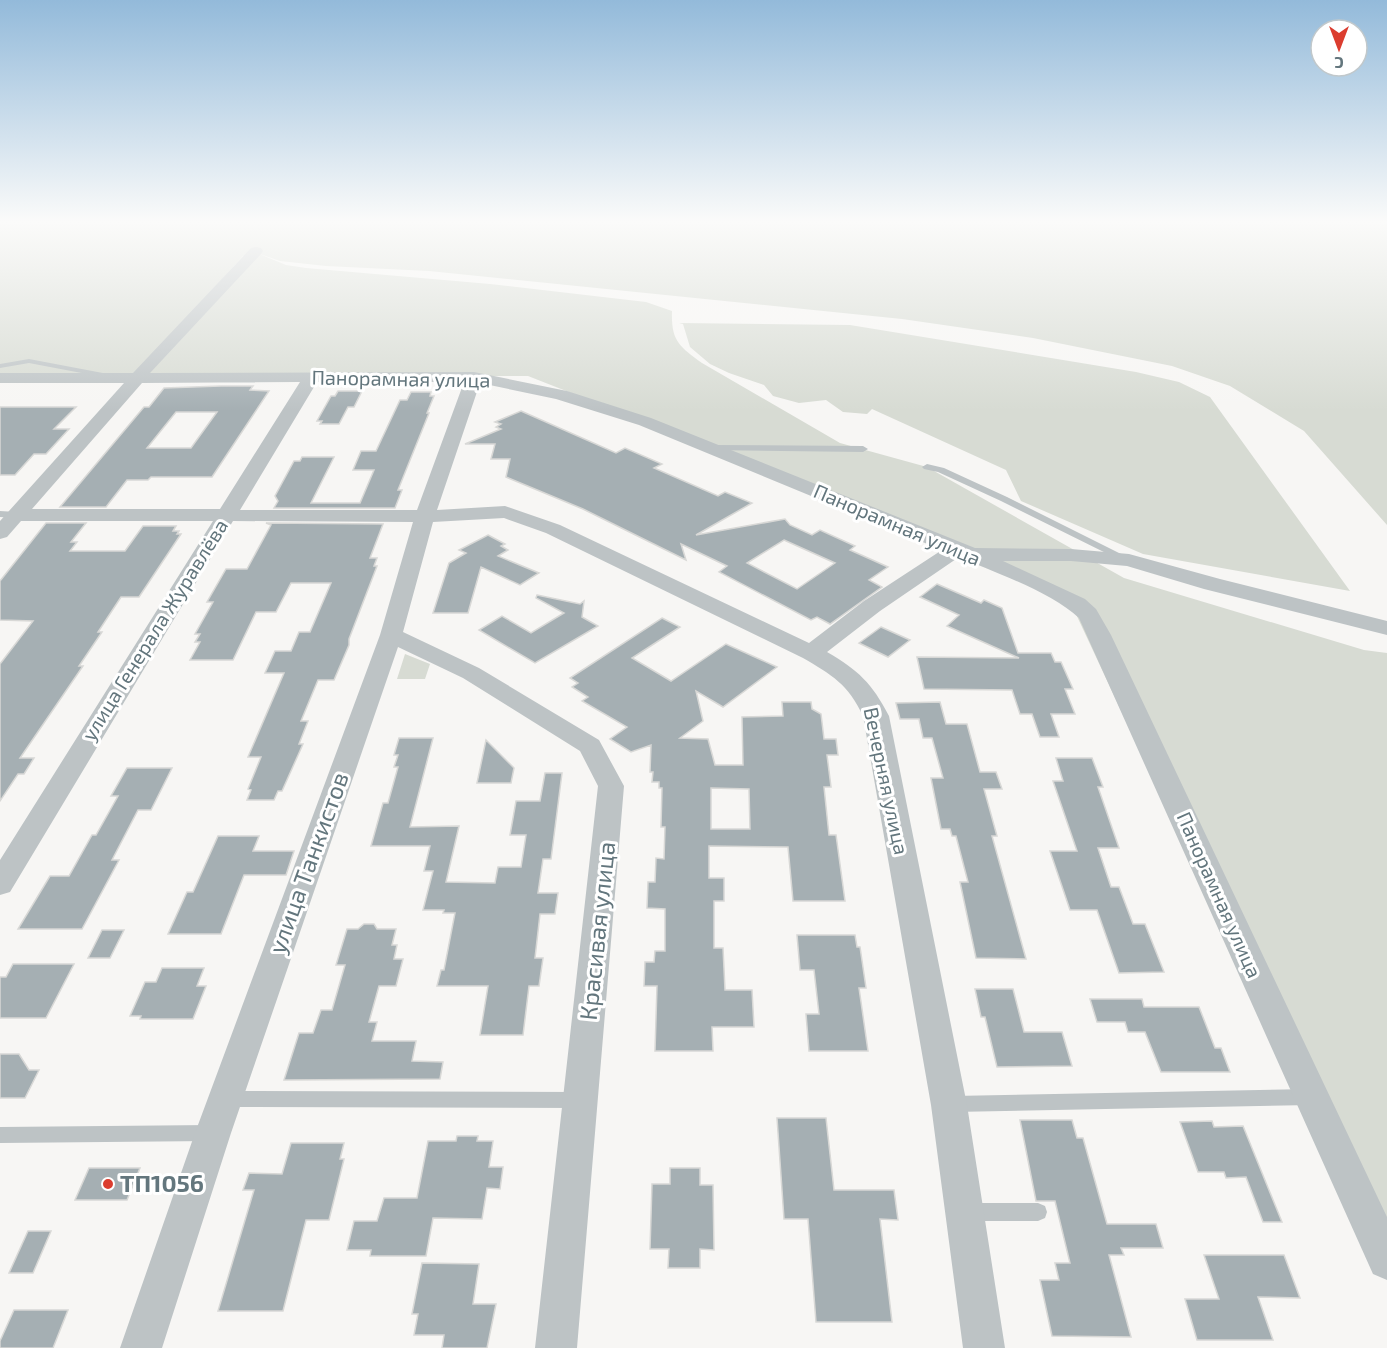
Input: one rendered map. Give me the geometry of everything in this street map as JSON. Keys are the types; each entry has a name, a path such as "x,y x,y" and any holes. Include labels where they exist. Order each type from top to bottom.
{"street":[{"path":"0,533 8,515 131,379 223,285"},
{"name":"Панорамная улица","path":"0,378 474,377 528,386 566,395 650,423 964,552 1077,604 1088,614 1100,635 1387,1260"},
{"name":"улица Танкистов","path":"141,1348 213,1133 391,635 425,515 474,377"},
{"name":"улица Генерала Журавлёва","path":"0,884 311,378"},
{"name":"Вечерняя улица","path":"8,515 475,515 505,512 553,529 811,653 851,676 865,691 876,716 949,1105 984,1348"},
{"path":"811,653 872,606 964,552 1071,555 1129,560 1212,584 1387,628"},
{"name":"Красивая улица","path":"391,635 471,673 590,746 610,786 556,1348"}],"lane":[{"path":"0,366 29,362 131,379"},
{"path":"711,448 863,449"},
{"path":"927,467 941,470 1013,503 1129,560"},
{"path":"949,1105 1311,1097"},
{"path":"225,1099 581,1100"},
{"path":"0,1136 213,1133"},
{"path":"965,1212 1038,1212"}],"shaded area":[{"path":"0,285 217,285 134,377 0,376"},
{"path":"225,285 498,285 646,302 672,311 673,329 678,342 702,363 840,443 927,467 1124,578 1364,650 1387,653 1387,1280 1068,597 968,549 528,376 143,377"},
{"path":"566,285 1387,285 1387,525 1304,431 1230,386 1172,366 1033,338 902,319"},
{"path":"679,323 850,325 1136,372 1179,382 1210,397 1350,591 1143,554 1021,501 1006,470 872,409 867,414 843,412 826,400 799,403 773,396 764,385 710,364 690,347 683,324"},
{"path":"405,654 430,664 425,679 397,679"}],"building":[{"path":"253,386 250,390 269,391 212,477 151,477 148,480 127,480 106,507 60,507 144,407 149,407 164,388","holes":["176,412 217,412 191,448 147,448"]},
{"path":"338,391 362,391 354,407 348,407 339,424 320,424 322,421 317,421 331,396 335,396"},
{"path":"411,392 431,392 430,396 434,396 398,490 402,490 395,508 274,508 278,501 275,496 294,461 300,461 302,457 334,457 311,503 360,503 374,470 353,470 361,451 376,451 400,400 407,400"},
{"path":"0,407 76,407 54,429 69,429 46,454 34,454 15,475 0,475"},
{"path":"521,411 616,453 625,448 662,464 654,468 718,496 725,492 752,503 696,535 785,519 790,525 812,535 820,530 855,546 850,550 888,567 869,580 882,587 830,624 817,617 811,620 719,572 727,566 681,544 686,560 583,509 506,477 510,459 491,459 495,444 465,444 501,429 496,427 501,424 495,422","holes":["784,540 835,563 797,589 747,563"]},
{"path":"46,523 86,523 71,542 77,542 70,551 125,551 143,526 176,526 173,531 179,531 177,534 181,534 139,597 121,597 98,632 102,632 79,666 83,666 20,758 34,758 24,774 18,774 0,801 0,664 33,621 0,620 0,581"},
{"path":"266,523 383,524 370,558 377,558 374,566 377,566 349,639 349,645 334,680 318,680 301,721 308,721 299,744 303,744 282,791 278,791 274,800 247,800 251,790 248,789 261,757 248,757 284,673 265,673 275,651 291,651 299,632 310,632 331,583 291,583 276,612 256,612 233,660 190,660 200,642 195,642 200,634 195,634 213,602 207,602 226,569 247,569 271,525"},
{"path":"488,535 505,544 501,546 508,550 498,556 539,573 520,585 481,567 468,613 433,613 449,563 466,553 459,550"},
{"path":"937,584 981,603 984,600 1002,608 1018,653 1051,653 1055,662 1061,662 1073,689 1065,689 1075,714 1051,714 1059,737 1040,737 1032,714 1020,714 1012,690 924,689 917,657 1019,658 947,626 959,615 920,597"},
{"path":"537,595 580,604 584,601 582,617 598,626 535,663 479,630 502,616 531,633 564,613 536,598"},
{"path":"662,618 680,627 632,658 671,681 726,644 777,667 723,707 696,691 703,721 680,738 708,739 715,765 743,765 742,717 783,716 782,702 811,702 812,709 821,714 824,739 836,739 838,755 827,755 831,787 824,787 829,835 836,835 845,901 793,901 788,847 709,846 709,878 724,878 724,901 714,901 714,948 723,948 725,990 752,990 754,1027 712,1027 713,1051 655,1051 657,986 644,986 645,962 654,962 655,951 665,951 665,909 647,908 648,882 655,882 656,858 664,859 665,827 661,827 662,788 659,788 659,782 652,782 651,745 631,752 610,739 627,727 582,701 588,697 572,687 578,683 570,678","holes":["711,788 749,789 750,829 711,829"]},
{"path":"881,627 910,640 888,657 859,643"},
{"path":"940,702 946,724 967,724 980,772 996,772 1002,789 984,789 997,836 992,836 1026,959 976,958 960,882 968,882 956,836 952,836 950,829 941,829 931,778 943,778 932,738 923,738 919,719 900,719 896,703"},
{"path":"399,738 433,738 410,827 459,826 446,882 495,883 498,867 521,867 526,835 510,835 516,801 540,801 545,773 562,773 551,859 543,859 538,893 558,893 555,914 540,914 535,958 543,958 539,986 529,986 523,1035 480,1035 488,986 437,986 441,970 444,970 455,913 443,913 444,910 423,910 433,871 424,871 430,846 371,846 383,803 388,803 398,767 394,767 398,755 394,755"},
{"path":"486,740 514,768 511,783 477,783"},
{"path":"1056,758 1092,758 1103,787 1098,787 1119,848 1098,848 1111,887 1119,887 1133,924 1145,924 1164,972 1119,973 1097,910 1070,910 1050,851 1077,851 1053,781 1063,781"},
{"path":"127,768 172,768 151,810 138,810 112,860 119,860 82,929 18,929 50,876 69,876 92,835 96,835 118,796 111,796"},
{"path":"218,836 259,836 253,851 294,851 286,875 244,875 221,934 168,934 187,892 193,892"},
{"path":"364,924 374,924 377,929 396,929 392,945 397,945 394,959 403,959 396,986 379,986 369,1022 377,1022 372,1041 416,1041 412,1061 443,1062 440,1079 284,1080 299,1033 313,1033 321,1010 332,1010 345,965 336,965 347,929 358,929"},
{"path":"102,930 124,930 110,958 88,958"},
{"path":"797,935 855,935 857,947 860,947 866,988 859,988 868,1051 809,1051 806,1014 819,1014 814,970 800,970"},
{"path":"13,964 74,964 46,1018 0,1018 0,977 6,977"},
{"path":"162,968 204,968 197,986 206,986 193,1019 140,1019 141,1016 130,1016 145,982 156,982"},
{"path":"975,989 1013,989 1024,1032 1062,1032 1072,1066 997,1067 985,1017 981,1017"},
{"path":"1090,999 1142,999 1144,1007 1199,1007 1215,1048 1221,1048 1230,1072 1161,1072 1145,1032 1128,1032 1125,1022 1097,1022"},
{"path":"0,1054 19,1054 29,1070 39,1070 25,1098 0,1098"},
{"path":"777,1118 826,1118 834,1190 894,1190 898,1220 880,1219 892,1322 816,1322 808,1219 784,1219"},
{"path":"1020,1120 1072,1120 1077,1138 1083,1138 1107,1224 1156,1224 1163,1248 1121,1248 1124,1255 1109,1255 1131,1337 1052,1336 1040,1280 1059,1280 1055,1263 1070,1263 1055,1201 1036,1201"},
{"path":"1212,1121 1214,1127 1243,1126 1282,1222 1263,1222 1246,1177 1226,1178 1224,1172 1198,1172 1180,1122"},
{"path":"457,1136 478,1136 477,1141 493,1141 489,1167 503,1167 500,1189 487,1188 482,1219 433,1218 426,1256 370,1256 371,1250 347,1250 354,1221 377,1221 384,1198 417,1198 428,1141 456,1141"},
{"path":"291,1143 344,1143 340,1159 344,1159 329,1220 306,1220 283,1311 218,1311 254,1190 243,1190 249,1173 282,1174"},
{"name":"ТП1056","path":"89,1168 140,1168 127,1200 75,1200"},
{"path":"670,1168 700,1168 700,1185 713,1185 714,1250 700,1249 700,1268 668,1268 669,1249 650,1249 652,1184 670,1184"},
{"path":"28,1231 51,1231 33,1273 9,1273"},
{"path":"1204,1255 1284,1255 1300,1298 1258,1297 1273,1340 1197,1340 1185,1299 1219,1299"},
{"path":"422,1263 479,1264 473,1304 496,1304 487,1348 442,1348 444,1335 414,1335 418,1314 412,1314"},
{"path":"14,1310 68,1310 53,1348 0,1348 0,1341"}],"place":[{"name":"ТП1056","path":"108,1184"}]}
